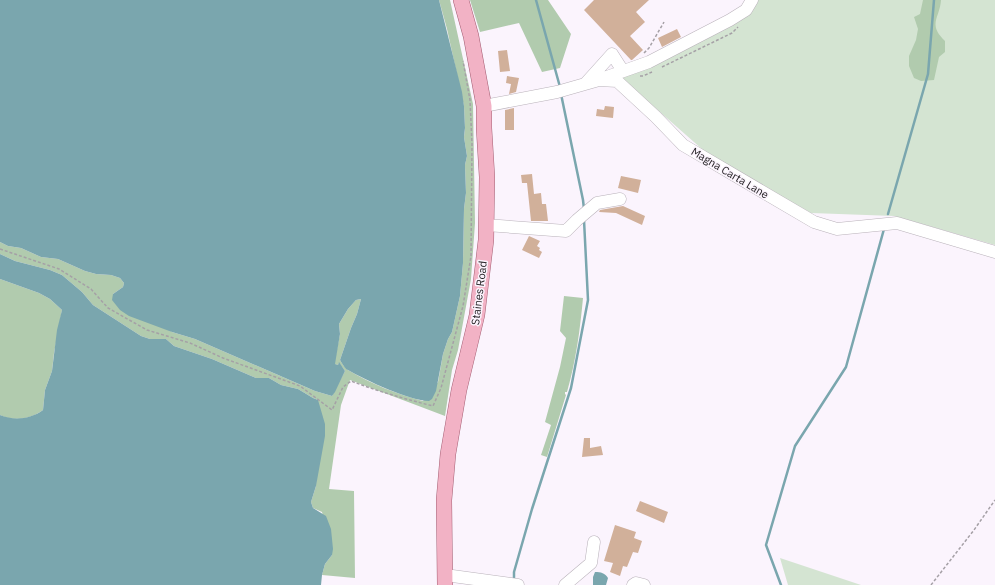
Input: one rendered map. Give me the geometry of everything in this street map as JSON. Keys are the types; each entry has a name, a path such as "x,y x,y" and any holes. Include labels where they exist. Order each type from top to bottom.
{"main road":[{"name":"Staines Road","path":"445,580 444,500 448,454 458,397 477,315 486,240 487,177 484,106 475,55 462,0"}],"street":[{"path":"599,80 649,62 730,20 746,10 752,0"},
{"path":"585,84 612,54 621,68 619,73"},
{"name":"Magna Carta Lane","path":"484,106 560,91 599,80 617,80 683,145 814,222 837,228 897,223 995,252"},
{"path":"486,225 566,231 597,203 620,199"},
{"path":"565,585 591,563 594,542"},
{"path":"445,580 518,585"},
{"path":"633,585 639,583 644,585"}],"path":[{"path":"644,53 649,48 664,22"},
{"path":"0,249 59,269 91,289 108,308 147,330 190,343 223,358 300,386 332,410 343,387 351,381 409,400 433,406 441,388 461,314 471,256 472,144 470,100 462,56"},
{"path":"931,585 974,530 995,500"}],"green space":[{"path":"439,0 450,0 473,104 475,223 471,279 458,350 452,370 445,416 350,380 341,405 329,489 354,491 355,578 322,575 325,564 332,555 322,512 313,508 311,502 316,486 318,400 298,389 281,385 269,378 256,378 212,359 174,346 166,339 150,339 141,336 93,305 82,292 62,275 50,270 15,261 0,254 0,242 8,246 21,248 41,257 58,259 85,271 120,278 124,283 123,287 113,294 172,332 195,339 315,391 332,396 345,371 339,363 338,365 334,364 340,334 339,324 348,309 356,300 361,299 340,360 348,370 366,380 394,392 423,401 438,382 443,354 452,332 460,296 466,193 465,165 467,156 464,137 464,106"},
{"path":"470,0 548,0 571,34 560,68 542,72 519,23 480,32"},
{"path":"754,0 995,0 995,245 894,216 811,213 711,157 619,76"},
{"path":"923,0 941,0 936,25 937,30 945,41 945,52 939,57 934,80 921,81 914,78 909,66 909,56 916,40 918,29 914,17 920,14"},
{"path":"0,279 39,293 50,299 62,310 52,371 45,390 43,410 33,416 17,419 0,415"},
{"path":"564,296 583,298 582,310 573,369 547,457 541,455 551,425 545,422 560,367 566,338 560,331"},
{"path":"780,558 861,585 788,585"}],"water":[{"path":"0,0 439,0 462,92 465,128 464,137 467,156 465,165 466,193 460,296 452,332 443,354 436,391 432,399 429,401 421,400 400,394 365,379 344,366 340,360 361,299 356,300 348,309 339,324 340,334 335,364 338,365 339,362 345,371 332,396 315,391 195,339 129,316 120,310 112,300 113,294 123,287 124,283 120,278 85,271 58,259 41,257 21,248 8,246 0,242"},
{"path":"0,254 15,261 50,270 62,275 82,292 93,305 141,336 150,339 166,339 174,346 212,359 256,378 269,378 281,385 298,389 318,400 325,424 325,436 316,486 311,502 313,508 326,516 331,529 333,549 332,555 325,564 321,585 0,585 0,415 11,418 22,418 28,417 43,410 45,390 52,371 57,330 62,310 50,299 39,293 0,279"},
{"path":"595,572 603,573 607,576 608,578 606,585 593,585 593,577"}],"building":[{"path":"594,0 649,0 636,12 645,22 630,36 643,50 632,60 584,10"},
{"path":"677,29 681,37 662,47 658,38"},
{"path":"507,50 510,71 500,72 498,51"},
{"path":"507,76 519,78 516,92 509,94 511,84 506,83"},
{"path":"605,106 614,107 613,118 596,116 597,109 604,110"},
{"path":"514,108 514,130 505,130 505,110"},
{"path":"532,174 534,194 541,193 542,204 546,204 548,221 531,221 527,183 522,183 521,175"},
{"path":"621,176 641,180 638,193 618,188"},
{"path":"623,206 645,216 642,225 616,213 599,212 600,210"},
{"path":"529,236 540,241 537,246 542,252 539,258 522,250"},
{"path":"584,438 590,438 590,448 601,446 603,455 582,457"},
{"path":"640,501 668,512 664,523 636,511"},
{"path":"615,525 636,532 634,538 642,541 638,553 633,552 627,567 623,566 620,576 610,572 613,563 604,561"}],"waterway":[{"path":"536,0 560,87"},
{"path":"888,214 928,74 934,0"},
{"path":"561,94 584,209"},
{"path":"514,581 514,572 532,509 571,388 588,300 584,220"},
{"path":"781,585 766,545 795,446 846,367 884,229"}]}
